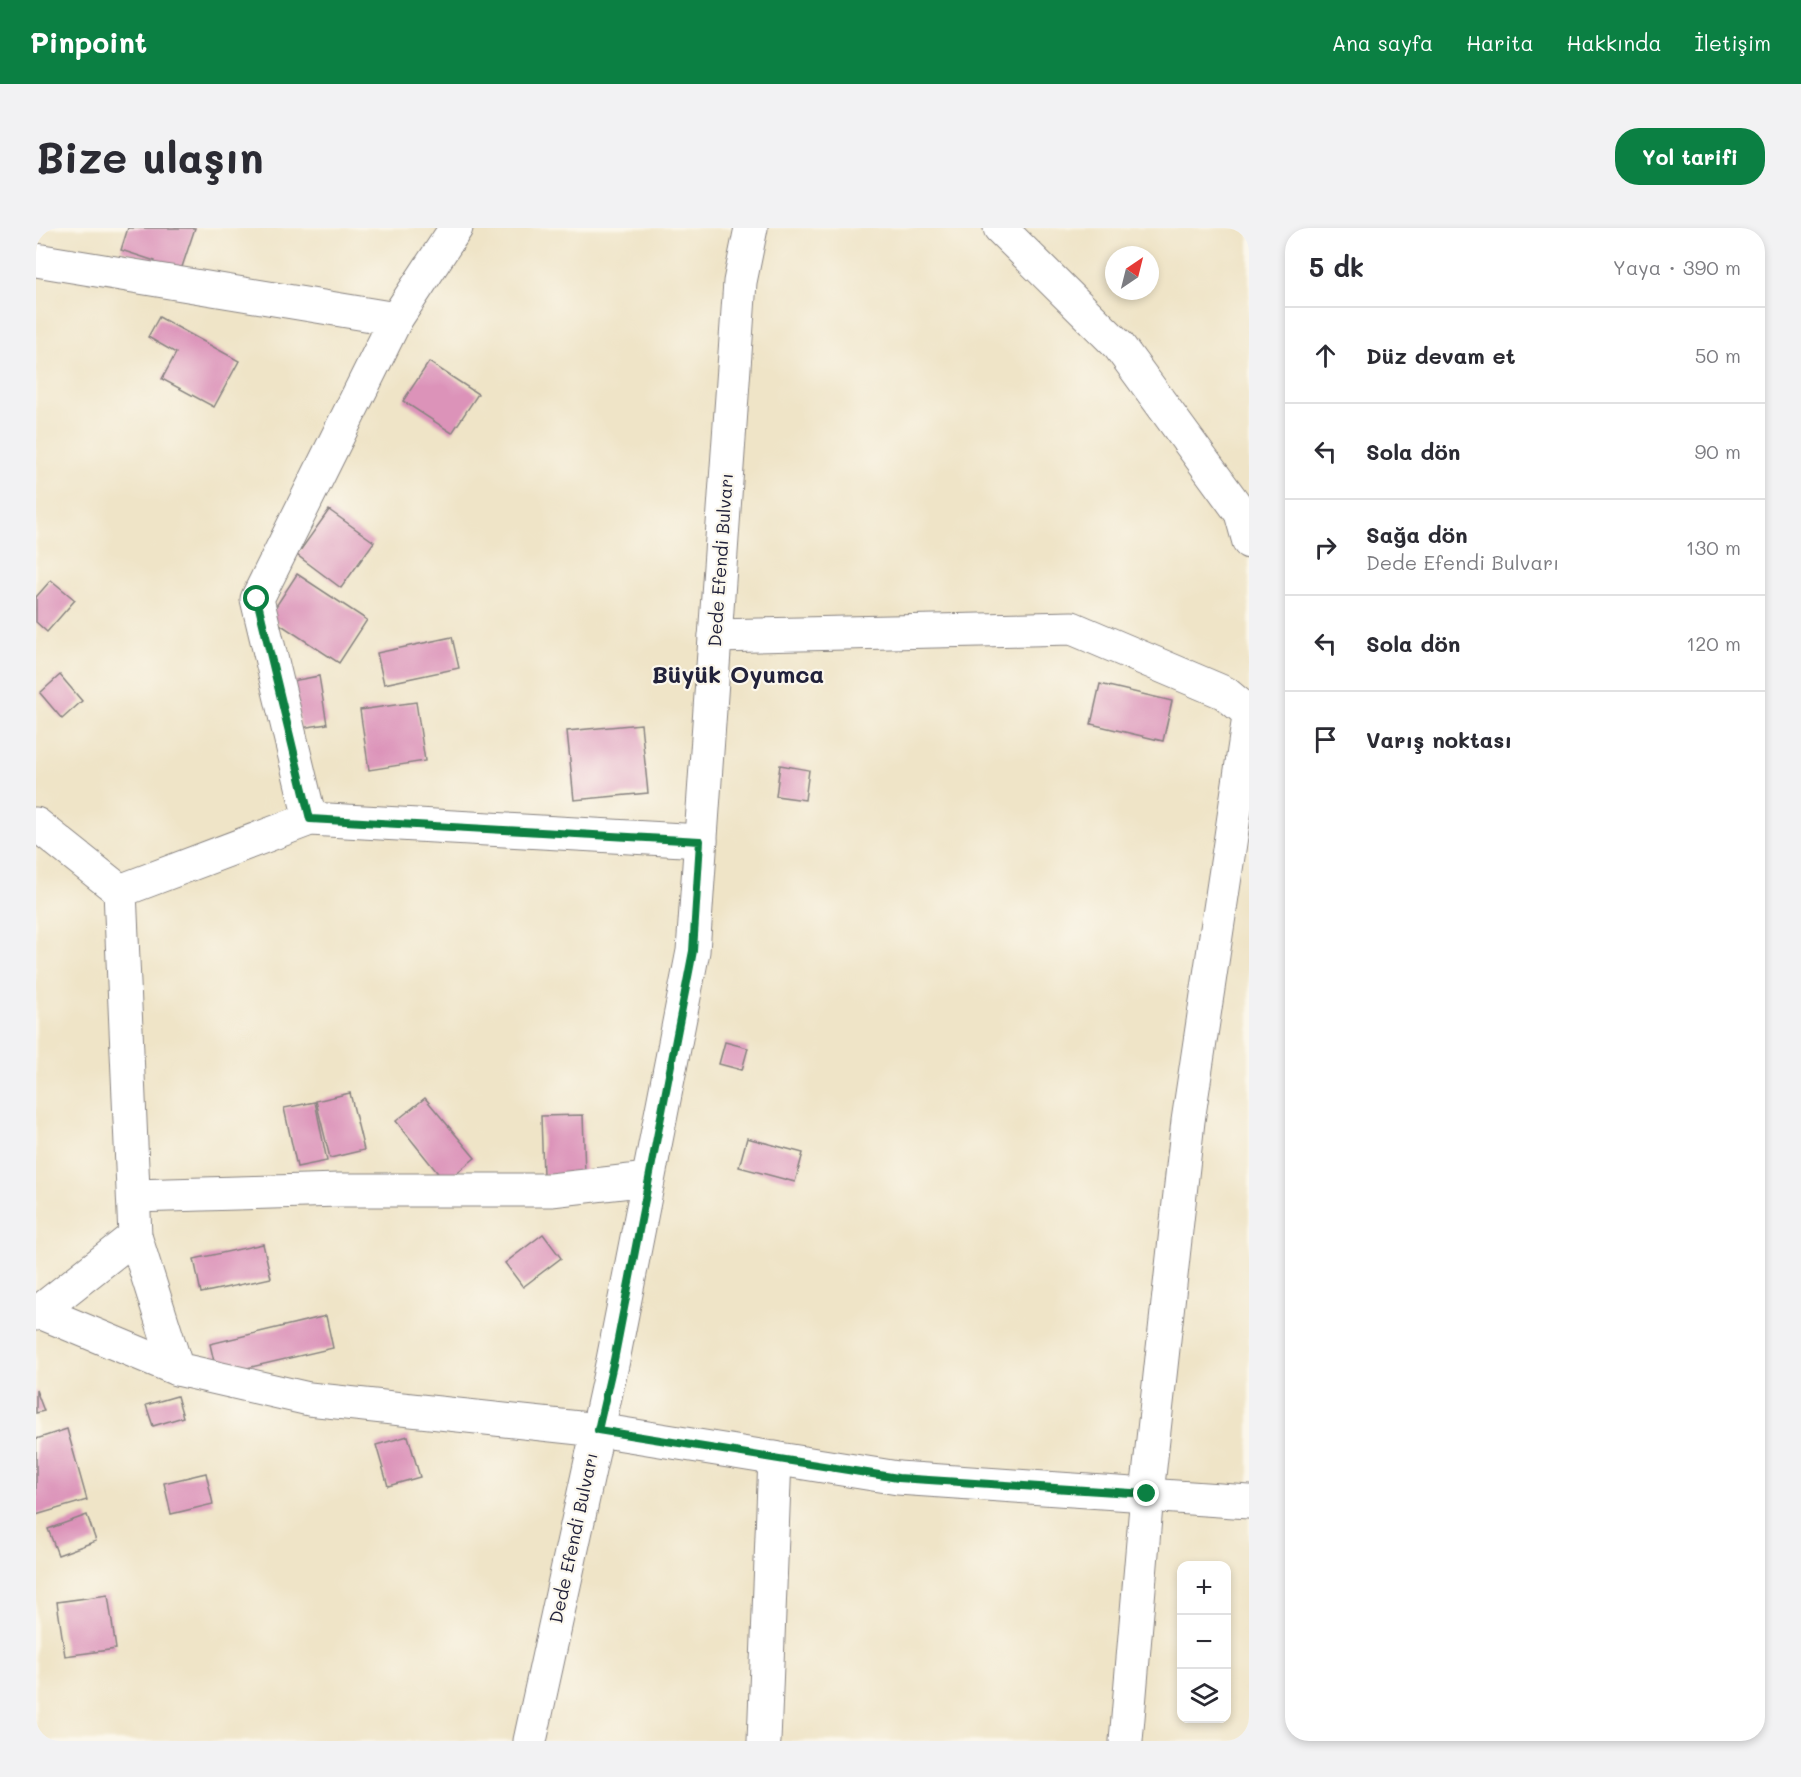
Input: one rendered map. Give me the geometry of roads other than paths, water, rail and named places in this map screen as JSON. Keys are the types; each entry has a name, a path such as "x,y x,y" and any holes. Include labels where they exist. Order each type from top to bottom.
{"street":[{"path":"310,819 257,599 396,319 456,228"},
{"name":"Dede Efendi Bulvarı","path":"530,1741 614,1360 693,951 740,282 751,228"},
{"path":"1000,228 1119,346 1241,513 1249,542"},
{"path":"36,260 396,319"},
{"path":"715,636 1072,628 1225,693 1249,715 1188,1121 1147,1494 1126,1741"},
{"path":"120,891 310,819 700,841"},
{"path":"36,824 120,891 135,1236 177,1369"},
{"path":"134,1196 339,1190 550,1190 648,1179"},
{"path":"135,1236 38,1313 177,1369 309,1399 598,1430 898,1478 1249,1502"},
{"path":"764,1741 775,1458"}],"district":[{"name":"Büyük Oyumca","path":"738,675"}]}
